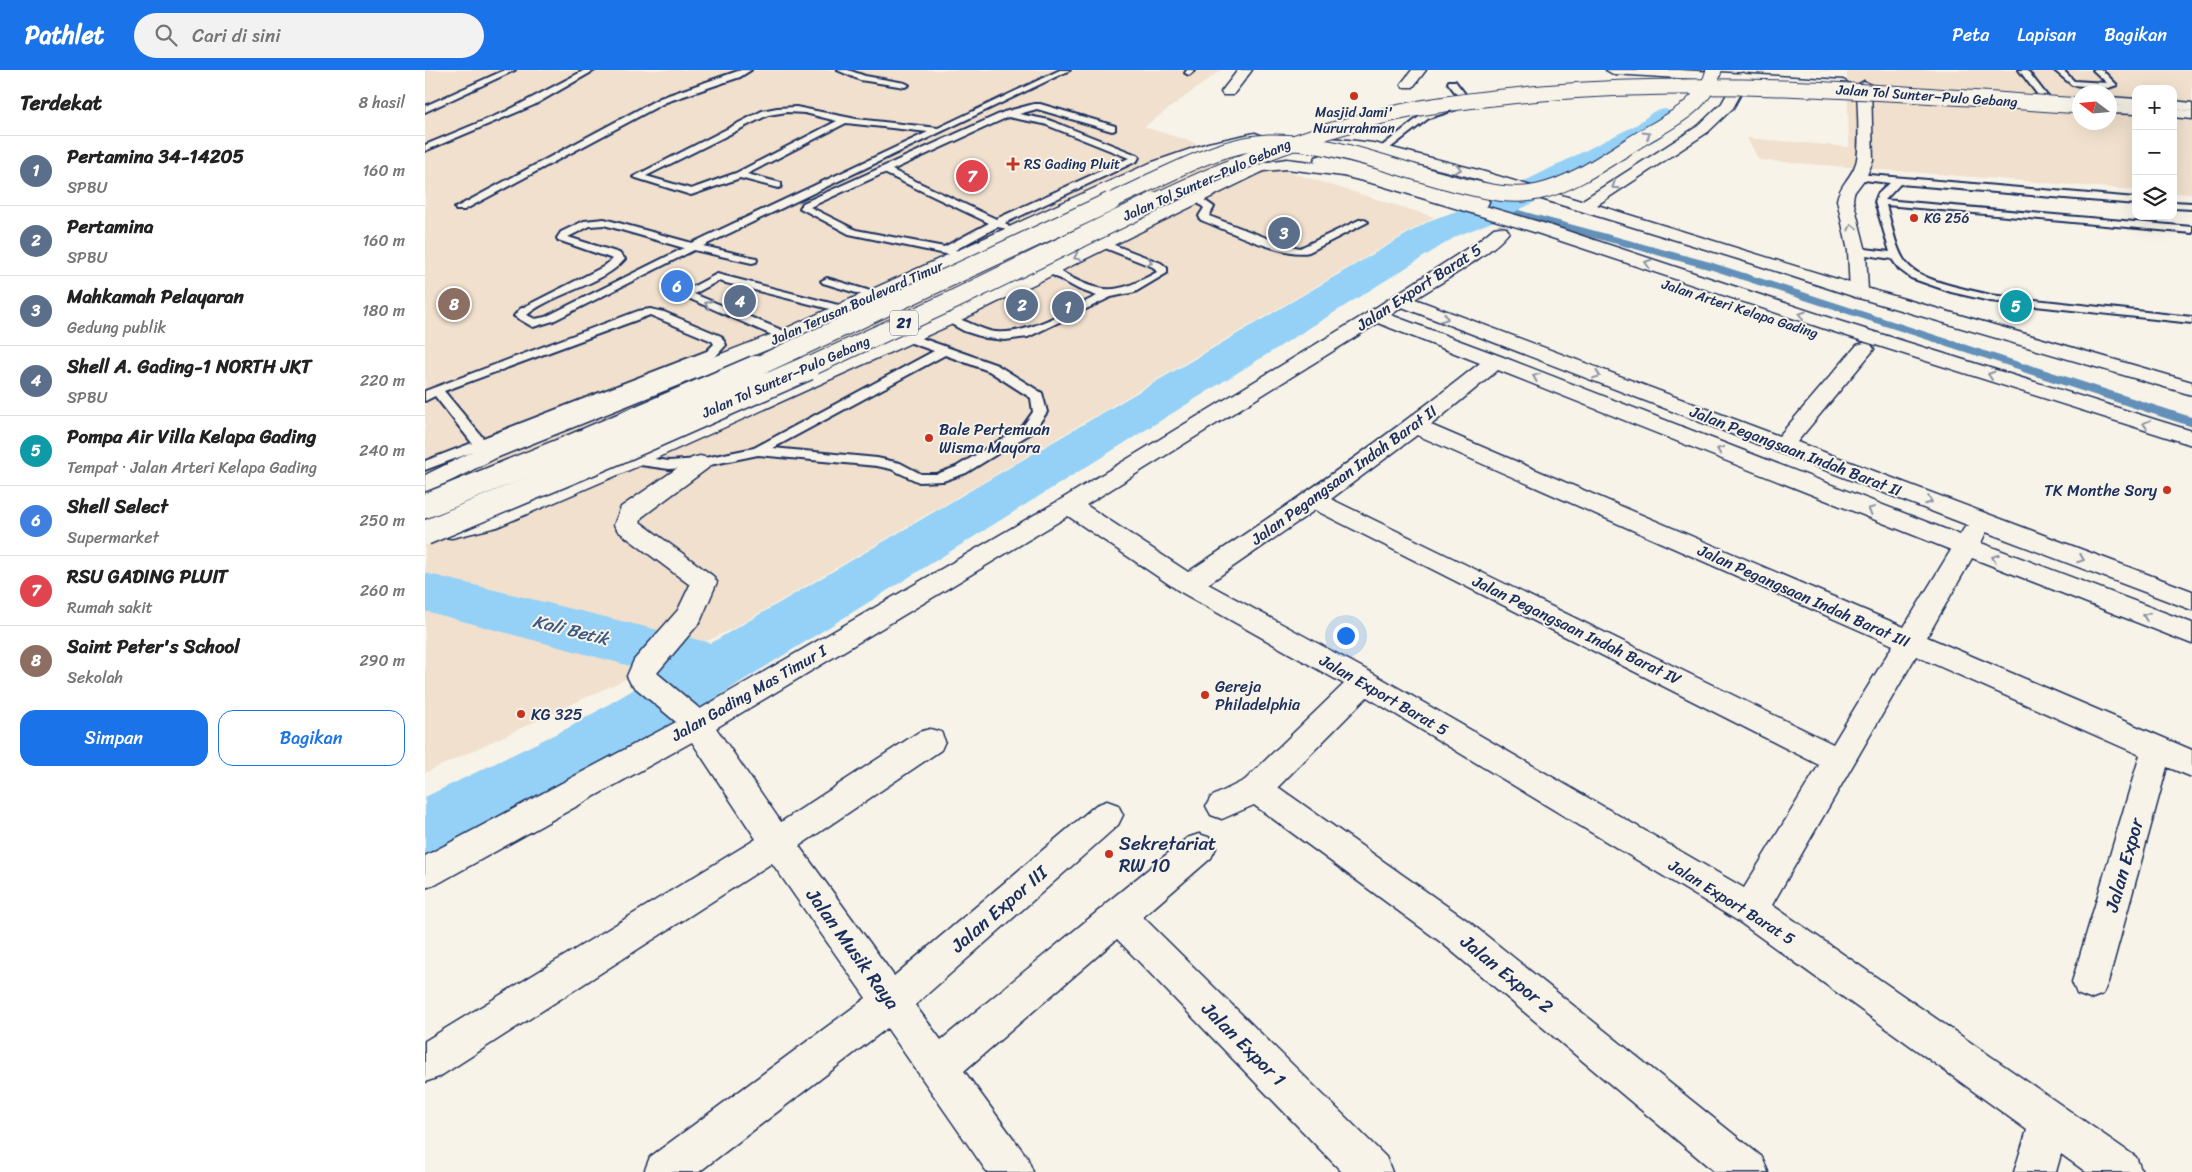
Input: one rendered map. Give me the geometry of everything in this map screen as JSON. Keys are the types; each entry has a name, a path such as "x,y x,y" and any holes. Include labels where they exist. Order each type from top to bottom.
{"main road":[{"path":"1228,92 1245,70"},
{"path":"1408,84 1419,70"},
{"path":"1613,70 1686,73 1739,72 1864,85 2044,97 2072,97"},
{"path":"1576,208 1703,129 1728,105 1739,72"},
{"path":"425,531 624,448 857,343 1233,165 1271,157 1322,160 1481,202 1514,205 1537,204 1582,190 1694,126 1719,103 1739,72"},
{"path":"425,498 827,332 1091,209 1225,150 1258,143 1302,144 1328,149 1455,185 1488,192 1526,194 1559,186 1687,111 1712,80 1712,73"},
{"name":"Jalan Tol Sunter–Pulo Gebang","path":"1598,74 1768,75 2072,97"},
{"path":"1438,90 1472,85"},
{"name":"Jalan Tol Sunter–Pulo Gebang","path":"425,531 603,459 803,370 943,305 1193,183 1271,150 1368,119 1417,108 1484,97 1555,89 1626,85 1809,88 2072,106"},
{"path":"1843,312 1857,251 1845,200 1846,193 1858,177 1865,153 1864,85"},
{"path":"1401,97 1419,94"},
{"path":"2117,100 2132,101"},
{"path":"2177,104 2192,105"},
{"name":"Jalan Tol Sunter–Pulo Gebang","path":"425,506 573,446 769,362 1232,146 1302,121 1360,106"},
{"path":"2117,109 2132,110"},
{"path":"2177,113 2192,115"},
{"path":"1287,164 1288,147 1292,138"},
{"name":"Jalan Arteri Kelapa Gading","path":"1292,138 1382,150 1526,188 2187,447"},
{"name":"Jalan Terusan Boulevard Timur","path":"425,485 485,449 785,336 965,255 1005,228 1089,197 1157,166 1213,146 1250,139 1292,138"},
{"name":"Jalan Arteri Kelapa Gading","path":"1343,145 1363,153 1471,186 1576,208"},
{"name":"Jalan Arteri Kelapa Gading","path":"1287,164 1292,169 1493,230 1843,312 2192,389"},
{"name":"Jalan Arteri Kelapa Gading","path":"1197,198 1261,168 1287,164 1351,173 1843,312 2192,402"},
{"path":"1089,197 1152,220"},
{"path":"425,531 452,530 488,521 633,460 948,319 1197,198"},
{"name":"Jalan Export Barat 5","path":"1493,230 1483,246 1376,316 1069,505 1188,585 1364,682 1750,910 2049,1123 2121,1172"},
{"name":"Jalan Pegangsaan Indah Barat II","path":"1400,300 1782,446 2192,634"},
{"name":"Jalan Arteri Kelapa Gading","path":"1843,312 1864,349 2187,447"},
{"name":"Jalan Pegangsaan Indah Barat II","path":"1376,316 1973,534 2192,601"},
{"path":"1782,446 1864,349"},
{"name":"Jalan Pegangsaan Indah Barat II","path":"1188,585 1314,500 1415,426 1496,361"},
{"name":"Jalan Pegangsaan Indah Barat III","path":"1415,426 2192,764"},
{"name":"Jalan Musik Raya","path":"700,463 630,513 627,525 704,582 690,614 644,667 641,676 692,720 777,843 1012,1172"},
{"name":"Jalan Pegangsaan Indah Barat IV","path":"1314,500 1839,761"},
{"name":"Jalan Gading Mas Timur I","path":"425,873 1069,505"},
{"path":"1750,910 1973,534"},
{"path":"1222,806 1256,789 1364,682"},
{"path":"425,1063 777,843 930,741"},
{"name":"Jalan Expor","path":"2090,982 2157,748"},
{"name":"Jalan Expor 2","path":"1256,789 1455,932 1747,1172"},
{"name":"Jalan Expor III","path":"665,1172 891,1002 1107,815"},
{"path":"938,1068 1117,915 1199,848"},
{"name":"Jalan Expor 1","path":"1117,915 1371,1172"},
{"path":"2035,1172 2049,1123"}],"lane":[{"path":"425,109 511,70"},
{"path":"425,148 529,104 591,70"},
{"path":"460,208 663,100 747,70"},
{"path":"841,70 863,78 905,85"},
{"path":"752,260 693,247 605,222 588,223 565,234 562,238 615,255 620,259 607,269 524,311 520,316 533,323 549,319 693,247 1066,70"},
{"path":"2023,70 2044,97"},
{"path":"2058,70 2072,83 2108,86 2113,84 2097,70"},
{"path":"1452,83 1468,103"},
{"path":"1382,150 1425,116 1468,103 1505,97"},
{"path":"965,255 898,243 853,232 805,208 806,205 1007,114 1037,106 1113,128"},
{"path":"845,120 739,175 689,192 638,177 765,113 779,109 797,108 845,120 939,130"},
{"path":"945,251 1005,228 1134,159 1134,157 1046,122 1007,114"},
{"path":"885,170 1005,228"},
{"path":"739,175 778,184"},
{"path":"1858,177 1898,180 2192,230"},
{"path":"1898,180 1881,196 1880,202 1896,256 1903,267 1915,276 1955,290 1990,298 2192,320"},
{"path":"1197,198 1209,207 1204,216 1205,218 1289,250 1305,250 1363,222"},
{"path":"1880,202 2042,205 2132,201"},
{"path":"2177,205 2192,206"},
{"path":"948,319 987,336 1028,333 1106,296 1130,291 1162,274 1162,268 1147,260 1104,244"},
{"path":"1857,251 1896,256"},
{"path":"1051,270 1080,286 1106,296"},
{"path":"785,336 685,294 717,277 842,309"},
{"path":"827,281 873,295"},
{"path":"425,466 485,449 711,354 720,345 717,339 660,314 641,312 431,393 485,449"},
{"path":"758,451 877,462 895,466 919,478 933,479 961,470 1028,428 1040,412 1037,396 993,368 907,337"},
{"path":"633,460 669,465 700,463 758,451 944,351"}],"shaded area":[{"path":"425,70 1221,70 1144,127 1434,217 732,629 425,773"},
{"path":"1801,70 2192,70 2192,194 2177,193 2177,85 2132,85 2132,190 1759,160 1747,138 1849,147 1847,72"}],"waterway":[{"path":"718,667 1444,228 1497,208 1647,132 1664,118"},
{"path":"1497,208 1711,266 2029,369"},
{"path":"2025,368 2192,422"},
{"name":"Kali Betik","path":"425,592 718,667"},
{"path":"425,829 593,745 718,667"}],"place":[{"name":"Masjid Jami' Nururrahman","path":"1354,96"},
{"name":"RS Gading Pluit","path":"1013,164"},
{"name":"RSU GADING PLUIT","path":"972,176"},
{"name":"KG 256","path":"1914,218"},
{"name":"Mahkamah Pelayaran","path":"1284,233"},
{"name":"Shell Select","path":"677,286"},
{"name":"Shell A. Gading-1 NORTH JKT","path":"740,301"},
{"name":"Saint Peter's School","path":"454,304"},
{"name":"Pertamina","path":"1022,305"},
{"name":"Pompa Air Villa Kelapa Gading","path":"2016,306"},
{"name":"Pertamina 34-14205","path":"1068,307"},
{"name":"Bale Pertemuan Wisma Mayora","path":"929,438"},
{"name":"TK Monthe Sory","path":"2167,490"},
{"name":"Gereja Philadelphia","path":"1205,695"},
{"name":"KG 325","path":"521,714"},
{"name":"Sekretariat RW 10","path":"1109,854"}]}
